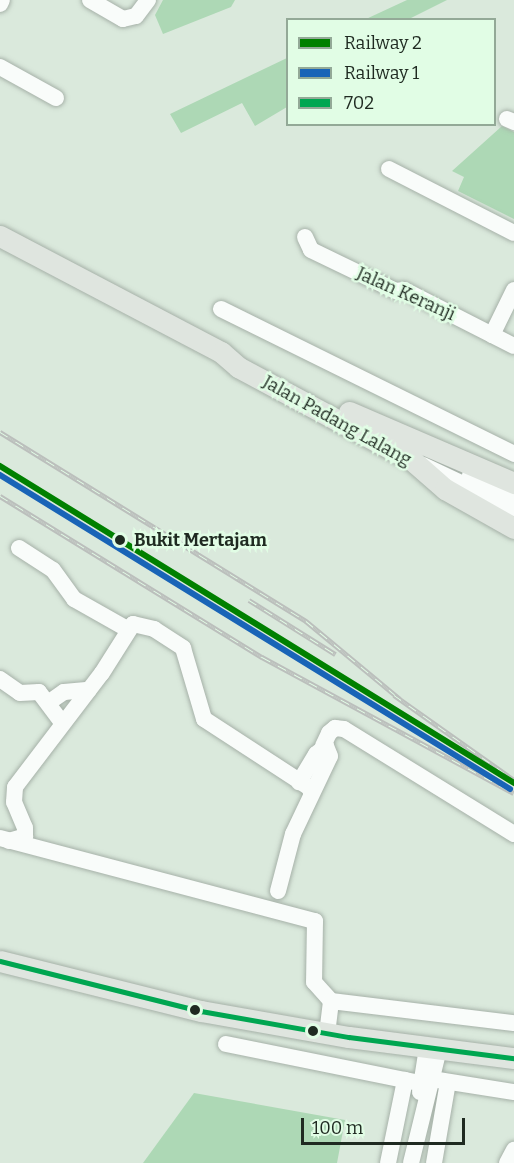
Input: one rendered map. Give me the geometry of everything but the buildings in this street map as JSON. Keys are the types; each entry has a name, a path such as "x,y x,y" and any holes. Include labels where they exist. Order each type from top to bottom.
{"main road":[{"name":"Jalan Padang Lalang","path":"0,236 221,352 238,367 412,460 445,489 514,528"},
{"name":"Jalan Padang Lalang","path":"221,352 241,355 365,420 514,483"},
{"path":"0,961 176,1006 327,1034 514,1044"},
{"path":"354,1034 433,1049 514,1058"}],"street":[{"path":"90,0 123,19 136,16 148,0"},
{"path":"0,67 56,98"},
{"path":"389,169 514,233"},
{"name":"Jalan Keranji","path":"305,237 311,250 396,291 404,290 514,346"},
{"path":"492,335 514,290"},
{"path":"221,309 514,454"},
{"path":"365,420 514,495"},
{"path":"412,460 514,508"},
{"path":"19,548 53,570 74,599 126,629 141,624 183,648 204,719 305,787"},
{"path":"4,839 25,836 13,792 62,722 123,643 126,629"},
{"path":"0,679 20,693 39,692 62,722"},
{"path":"48,703 64,693 88,690"},
{"path":"278,891 305,787 330,756 331,750 323,746 328,733 335,728 344,729 514,834"},
{"path":"4,839 315,921 314,982 331,1001 514,1023"},
{"path":"327,1034 331,1001"},
{"path":"226,1044 427,1081 514,1092"},
{"path":"411,1163 433,1049"},
{"path":"388,1163 427,1081"},
{"path":"427,1081 434,1163"},
{"path":"507,1163 514,1150"}],"green space":[{"path":"163,0 235,0 231,7 163,34 155,15"},
{"path":"407,0 447,0 411,18 368,18"},
{"path":"286,58 286,108 255,126 242,103 181,133 170,114"},
{"path":"502,126 514,132 514,219 458,191 464,177 452,171"},
{"path":"194,1093 345,1120 337,1163 143,1163"}],"railway":[{"path":"0,432 306,621 400,699"},
{"path":"0,496 262,657 514,793"},
{"path":"249,600 335,654"},
{"path":"394,695 514,780"}],"rail line":[{"name":"2","path":"0,466 514,783"},
{"name":"1","path":"0,475 510,789"}],"transit line":[{"name":"702","path":"0,961 201,1011 349,1037 514,1058"}],"place":[{"name":"Bukit Mertajam","path":"120,540"}]}
